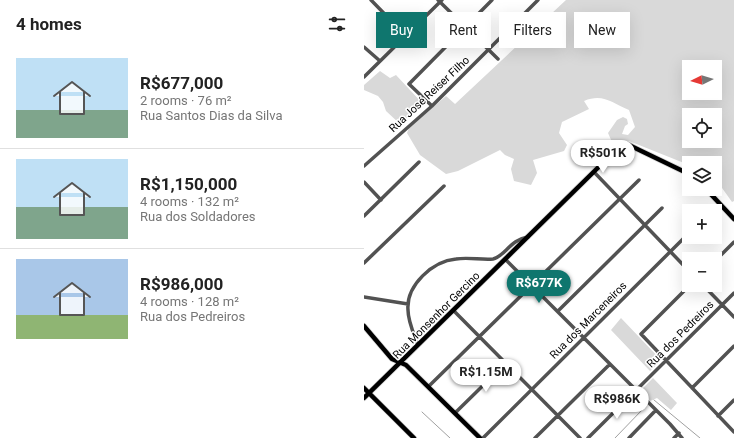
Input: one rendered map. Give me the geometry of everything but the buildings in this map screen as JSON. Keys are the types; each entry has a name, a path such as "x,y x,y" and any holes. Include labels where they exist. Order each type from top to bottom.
{"main road":[{"name":"Rua Monsenhor Gercino","path":"364,398 528,236 624,144 682,171"},
{"path":"713,196 734,219"},
{"path":"364,326 392,359 406,365 429,386 480,438"},
{"path":"364,388 414,438"}],"street":[{"path":"371,0 383,12"},
{"path":"480,12 492,0"},
{"name":"Rua José Reiser Filho","path":"364,166 432,106 538,0"},
{"path":"427,14 440,1 451,12"},
{"path":"364,47 380,61"},
{"path":"364,77 394,48"},
{"path":"432,106 409,84 444,48"},
{"path":"488,50 498,59"},
{"path":"364,216 419,162"},
{"path":"594,172 682,263"},
{"path":"429,386 639,180"},
{"path":"364,182 381,200"},
{"path":"364,263 444,186"},
{"path":"558,311 662,208"},
{"path":"418,345 409,320 408,304 419,280 426,272 435,266 456,259 493,259 517,240 528,236"},
{"name":"Rua dos Marceneiros","path":"483,438 682,239"},
{"path":"722,254 734,242"},
{"path":"505,259 679,433 682,438"},
{"path":"683,292 640,334 734,432"},
{"path":"710,292 734,317"},
{"name":"Rua dos Pedreiros","path":"588,438 734,293"},
{"path":"364,297 408,304"},
{"path":"453,310 580,438"},
{"path":"692,388 734,346"},
{"path":"455,413 506,363"},
{"path":"535,438 610,364"},
{"path":"718,416 734,400"},
{"path":"629,438 656,410"},
{"path":"674,438 679,433"}],"shaded area":[{"path":"566,0 734,0 734,201 732,202 722,188 722,156 682,156 682,162 629,141 612,142 608,133 617,120 623,117 627,119 628,124 625,126 622,134 628,135 635,127 629,110 602,98 584,101 589,109 562,122 559,133 567,145 564,151 533,160 537,173 531,185 514,181 511,169 514,159 505,155 500,150 458,171 446,174 420,155 407,133 409,128 446,96 455,104 515,48 566,48 566,12 553,12"},
{"path":"380,71 390,78 396,75 423,104 400,124 386,111 383,102 378,96 364,90 364,85"},
{"path":"621,318 661,360 650,371 611,330"},
{"path":"653,378 677,403 671,410 657,398 650,401 640,391"}],"waterway":[{"path":"654,400 700,438"},
{"path":"615,438 643,409"},
{"path":"422,412 450,438"}]}
